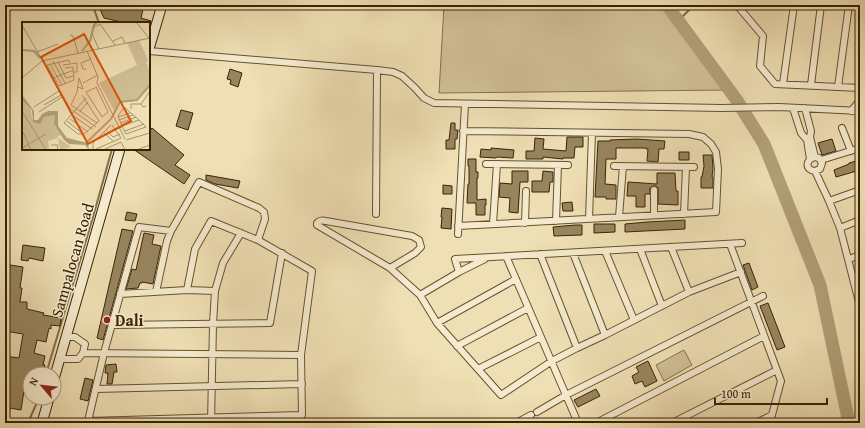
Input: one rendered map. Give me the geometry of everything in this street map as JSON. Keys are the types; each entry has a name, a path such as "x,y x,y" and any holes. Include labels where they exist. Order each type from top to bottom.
{"main road":[{"path":"150,47 162,5"},
{"name":"Sampalocan Road","path":"58,366 120,150"},
{"path":"42,423 47,406"}],"street":[{"path":"737,5 763,36 760,66 775,84 860,88"},
{"path":"783,84 794,5"},
{"path":"811,86 821,5"},
{"path":"838,87 849,5"},
{"path":"150,50 393,72 402,76 424,98 434,103 721,108 779,107 860,111"},
{"path":"376,214 377,70"},
{"path":"850,111 858,103 860,98"},
{"path":"458,234 465,104"},
{"path":"792,108 801,133 807,140 812,158"},
{"path":"805,108 811,130 810,137 812,158 807,164 810,169 815,171 840,228 858,292 860,306"},
{"path":"842,128 851,150"},
{"path":"458,226 716,212 718,169 716,152 711,144 703,137 689,134 463,131"},
{"path":"588,219 592,133"},
{"path":"812,158 819,158 821,160 860,148"},
{"path":"815,171 820,169 822,163 821,160"},
{"path":"486,164 568,165"},
{"path":"493,224 497,164"},
{"path":"556,221 558,165"},
{"path":"614,166 694,167"},
{"path":"619,217 623,166"},
{"path":"684,214 686,167"},
{"path":"156,292 171,231 199,182 259,208 264,212 265,219 258,240"},
{"path":"525,223 526,190"},
{"path":"654,190 654,215"},
{"path":"829,200 860,190"},
{"path":"390,268 415,253 421,247 419,240 412,236 326,220 321,220 317,224 317,226 390,268 420,294 437,322 501,395 552,361 577,348 689,292 741,272"},
{"path":"840,228 860,220"},
{"path":"171,231 138,226 104,353 88,421 211,420 302,416 301,355 312,271 258,240 210,221 195,249 187,290"},
{"path":"211,420 215,291 223,263 241,233"},
{"path":"459,272 455,259 742,243"},
{"path":"730,244 781,381 772,415 768,423"},
{"path":"671,247 689,292"},
{"path":"640,249 662,306"},
{"path":"605,251 634,320"},
{"path":"573,253 605,335"},
{"path":"112,325 270,323 282,254"},
{"path":"540,254 577,348"},
{"path":"849,259 860,255"},
{"path":"506,256 578,423"},
{"path":"420,294 488,257"},
{"path":"437,322 516,279"},
{"path":"120,294 187,290 215,291"},
{"path":"516,423 566,395 763,296"},
{"path":"457,346 528,308"},
{"path":"596,423 764,336"},
{"path":"60,359 78,359 83,353 85,344 75,337 66,337"},
{"path":"478,369 541,337"},
{"path":"83,353 301,355"},
{"path":"672,423 777,370"},
{"path":"96,389 302,384"},
{"path":"756,423 772,415"}],"shaded area":[{"path":"444,5 669,5 669,8 729,90 439,93"},
{"path":"684,350 692,365 664,381 656,365"}],"building":[{"path":"98,5 144,5 141,18 151,21 150,23 121,22 104,18"},
{"path":"230,69 242,73 238,87 230,84 231,80 227,79"},
{"path":"181,110 193,113 188,130 176,126"},
{"path":"451,123 455,123 455,130 458,130 457,139 455,139 455,149 446,149 446,140 449,140"},
{"path":"152,128 184,155 175,165 190,175 184,184 134,150 150,150 150,131"},
{"path":"567,137 583,137 583,147 575,147 574,158 563,159 543,157 543,159 526,159 526,151 534,151 535,138 544,139 543,149 566,151"},
{"path":"637,139 665,141 664,149 659,149 658,162 647,161 648,149 646,148 616,148 616,159 606,159 605,184 616,185 616,199 595,197 598,141"},
{"path":"832,139 836,151 822,155 818,143"},
{"path":"491,148 514,150 513,158 480,157 481,149 491,150"},
{"path":"679,152 689,152 689,160 679,160"},
{"path":"703,155 712,155 713,188 701,188 701,177 704,166"},
{"path":"468,159 476,159 476,172 478,172 477,200 486,199 485,215 476,215 476,203 467,203 469,184"},
{"path":"860,160 860,170 836,177 834,170"},
{"path":"512,171 528,171 528,182 520,182 518,213 509,212 510,198 499,197 500,183 512,184"},
{"path":"543,171 553,172 553,182 550,182 549,192 532,192 532,181 542,181"},
{"path":"657,173 675,173 676,191 678,191 678,205 658,204 658,188 654,186 650,188 650,194 645,194 645,207 636,207 636,196 627,196 628,182 657,184"},
{"path":"206,175 240,181 238,188 215,184 206,180"},
{"path":"443,185 452,186 452,194 443,194"},
{"path":"572,202 573,211 563,211 562,203"},
{"path":"442,208 452,209 451,229 441,228"},
{"path":"127,212 137,214 135,221 125,220"},
{"path":"685,220 685,229 625,232 625,224"},
{"path":"594,224 615,224 615,232 594,233"},
{"path":"582,225 582,235 554,236 553,227"},
{"path":"122,229 133,231 103,340 97,338"},
{"path":"144,233 154,235 152,244 161,246 153,284 142,282 138,288 126,289 132,269 136,270"},
{"path":"23,245 45,248 43,261 29,258 28,261 21,260"},
{"path":"749,263 758,287 752,290 743,265"},
{"path":"10,265 23,267 20,302 27,302 27,309 44,313 43,315 61,318 60,326 51,325 51,329 49,328 46,342 37,340 34,353 45,356 43,365 45,366 22,366 21,410 10,408 9,419 5,419 5,356 19,358 23,334 5,331 5,267 10,268"},
{"path":"768,303 785,347 777,350 760,306"},
{"path":"648,361 657,381 645,387 642,381 635,384 632,376 639,372 636,367"},
{"path":"116,364 117,372 114,372 112,384 107,384 108,373 105,373 106,365"},
{"path":"85,378 93,380 88,401 80,399"},
{"path":"596,389 600,396 578,407 574,400"}],"waterway":[{"path":"91,5 99,22"},
{"path":"669,5 669,8 736,99 764,144 820,285 849,423"},
{"path":"678,21 694,5"},
{"path":"48,366 112,150"},
{"path":"27,423 35,406"}],"place":[{"name":"Dali","path":"107,320"}]}
